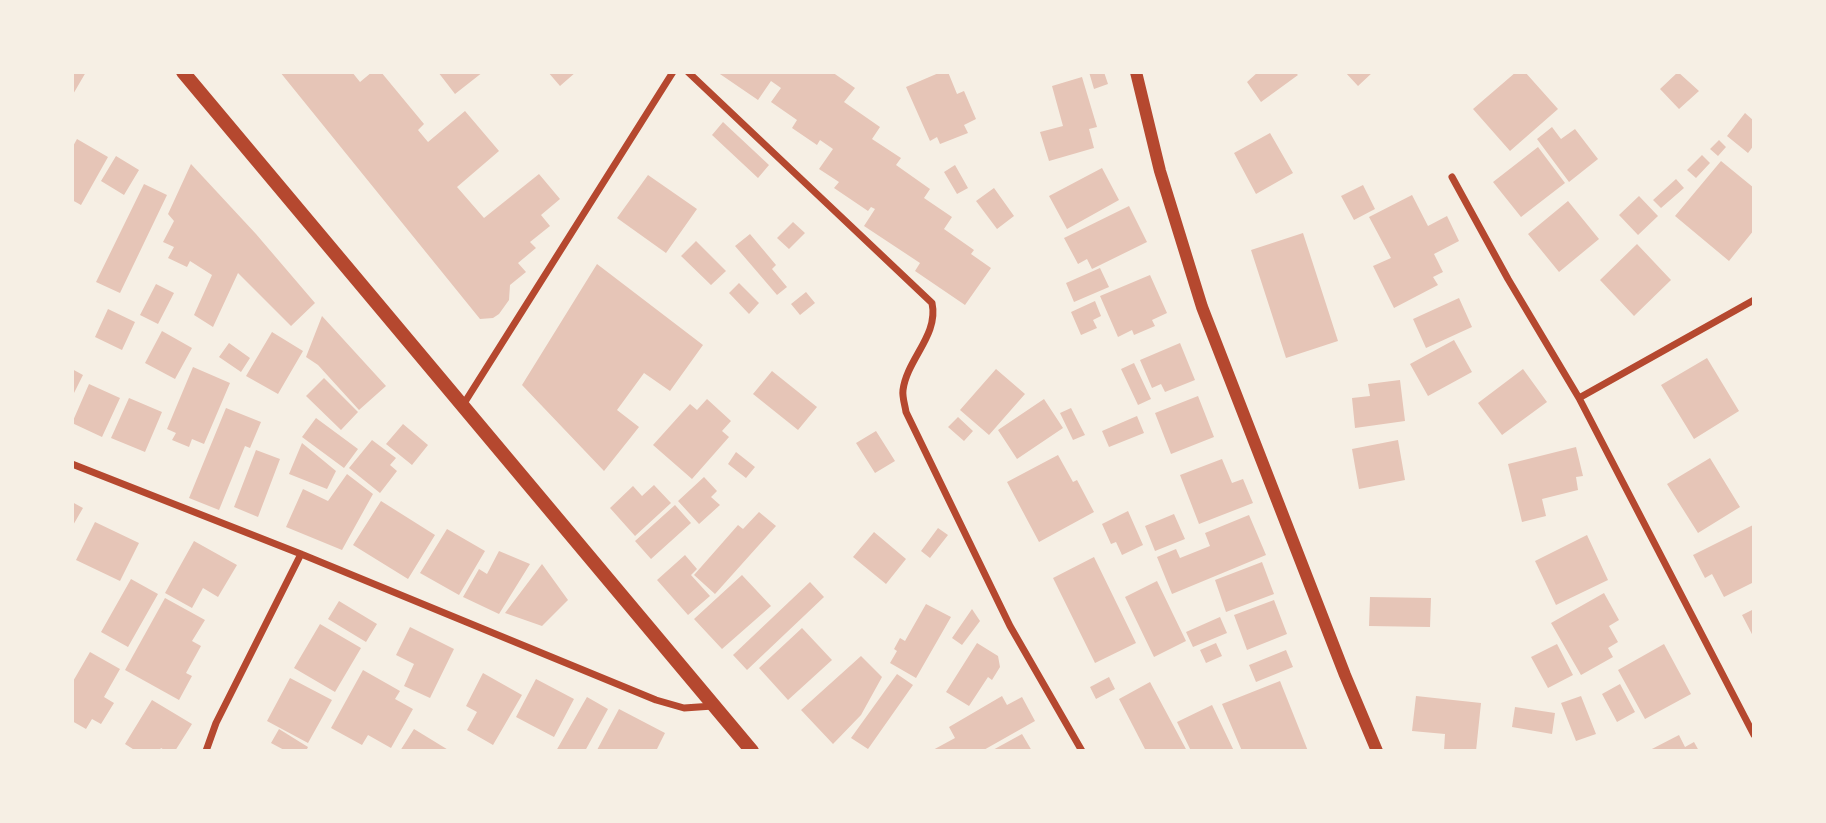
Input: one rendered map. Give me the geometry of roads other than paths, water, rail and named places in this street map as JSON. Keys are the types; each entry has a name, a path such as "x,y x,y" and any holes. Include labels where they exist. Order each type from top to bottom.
{"main road":[{"path":"183,72 752,751"}],"street":[{"path":"463,405 673,72"},
{"path":"688,72 932,303 935,317 907,375 902,392 906,412 1010,626 1082,751"},
{"path":"1136,72 1160,171 1202,307 1377,751"},
{"path":"1452,177 1508,279 1579,398 1754,735"},
{"path":"1579,398 1754,300"},
{"path":"72,464 301,554 656,701 684,708 716,706"},
{"path":"206,751 216,723 301,554"}]}
